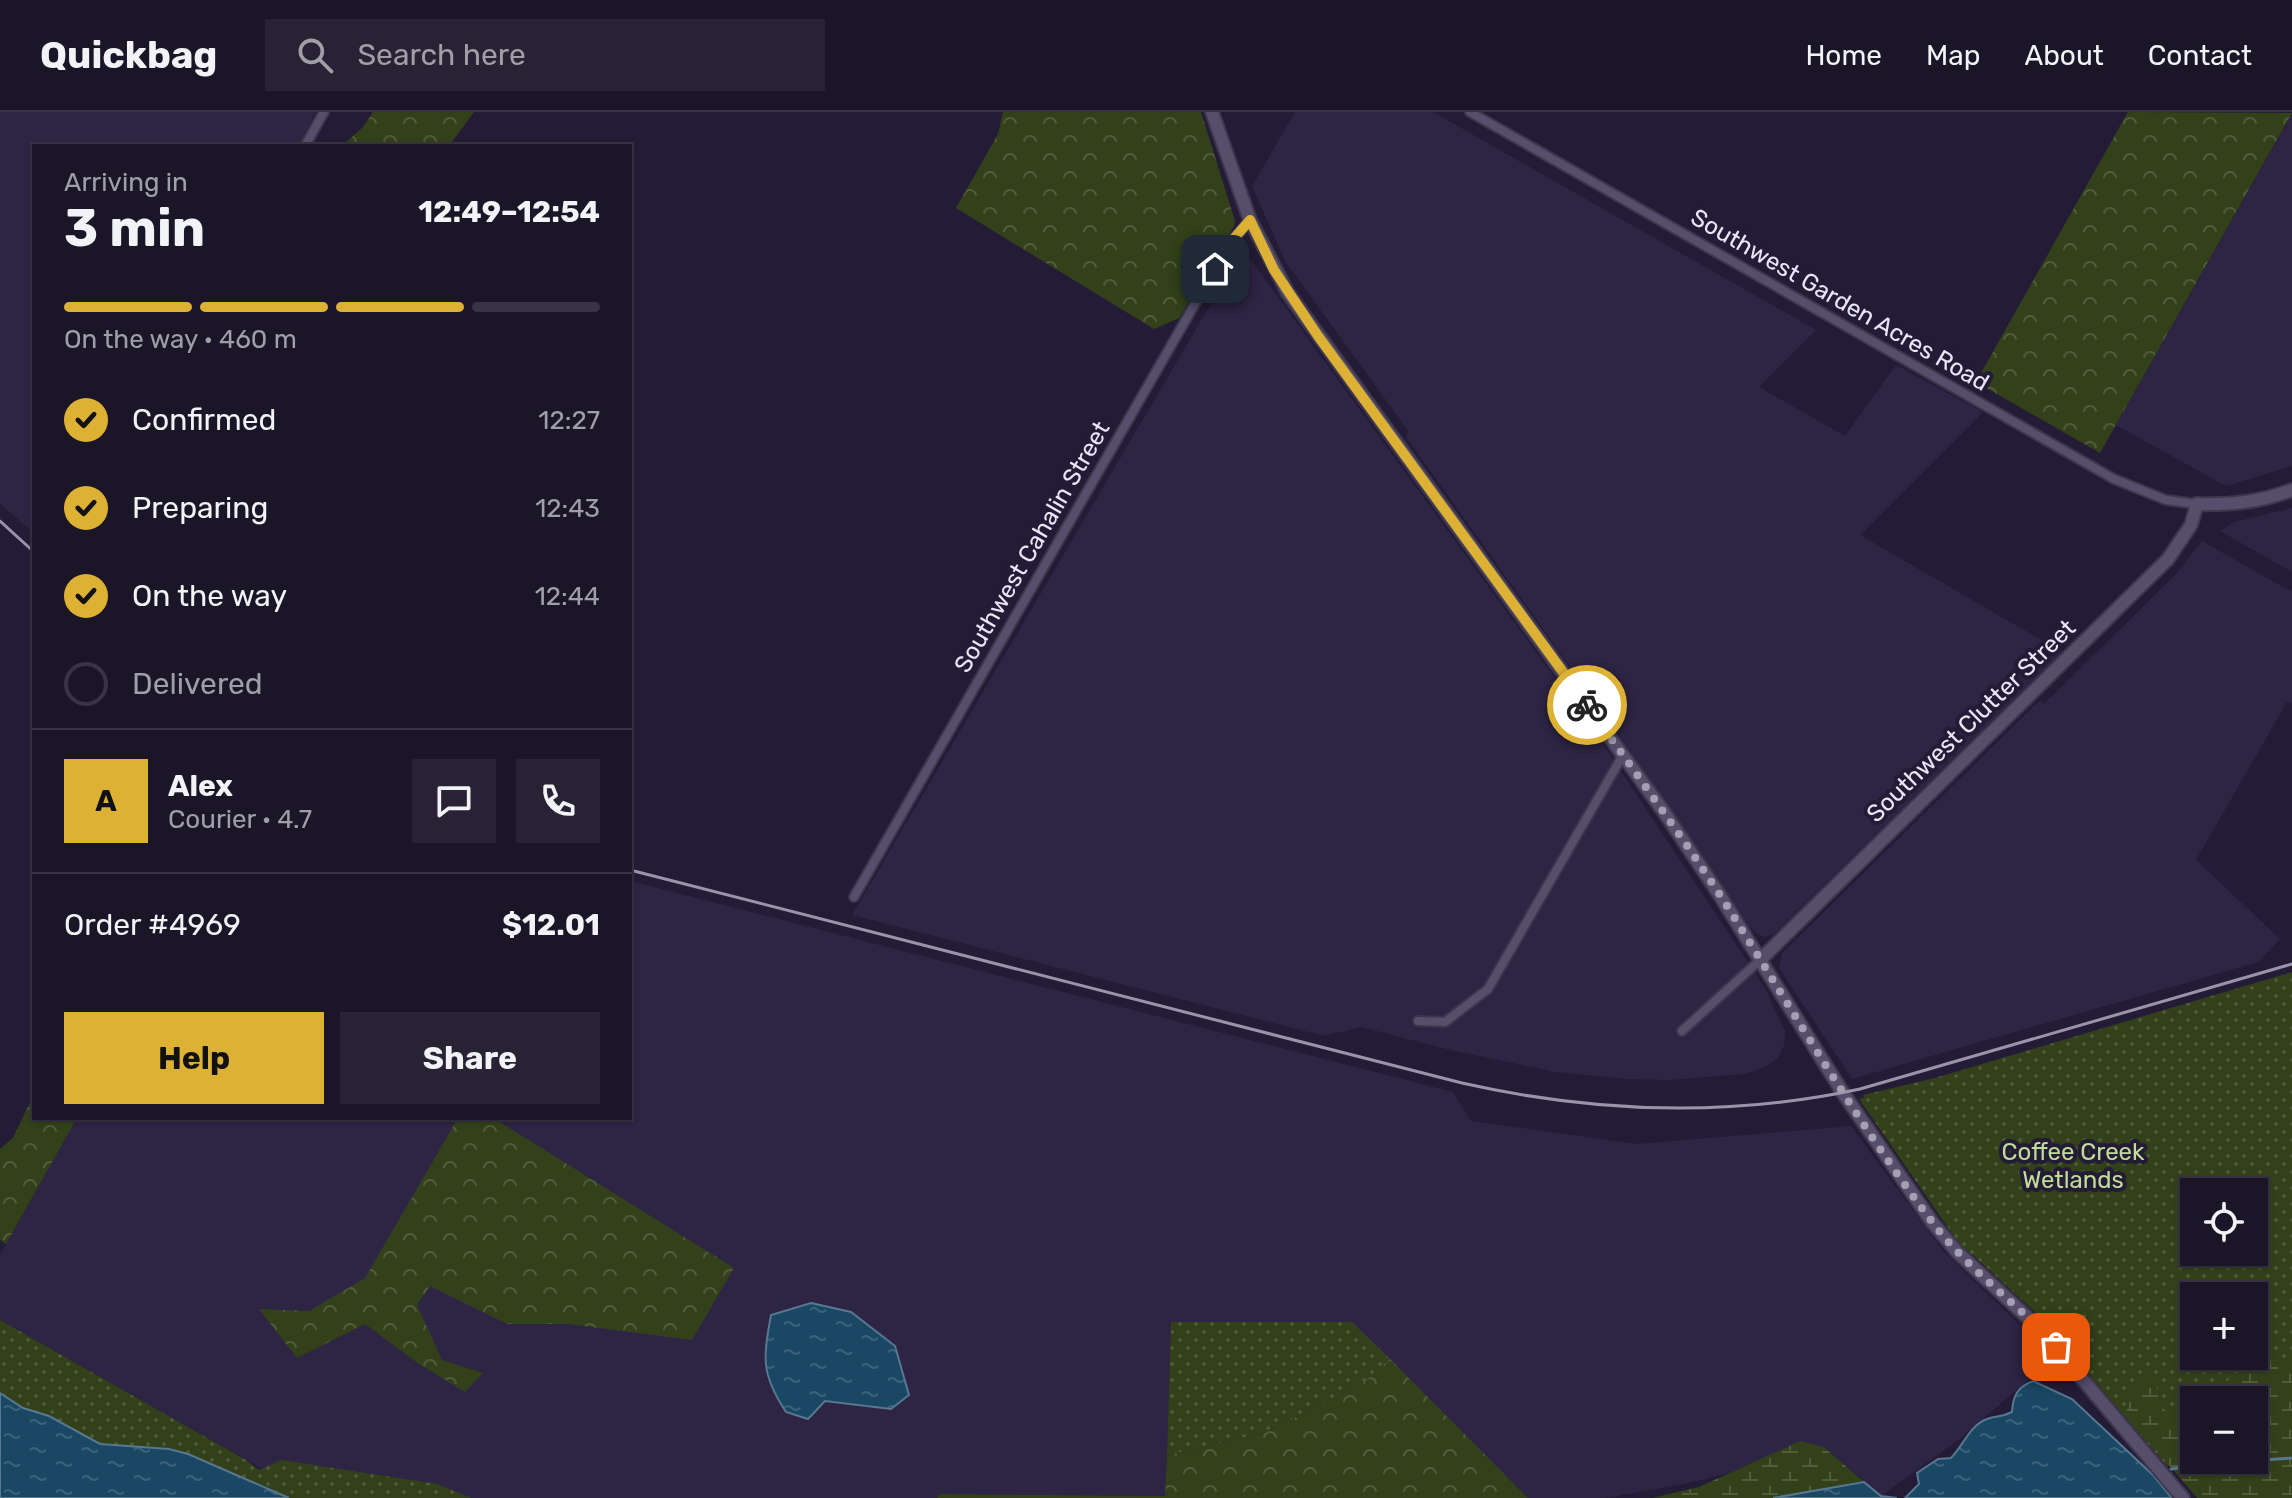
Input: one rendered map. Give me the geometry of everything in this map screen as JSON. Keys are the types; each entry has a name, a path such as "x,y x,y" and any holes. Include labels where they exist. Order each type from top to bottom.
{"main road":[{"path":"1212,112 1250,220 1274,270 1318,336 1623,755 1719,894 1851,1105 1943,1236 2041,1330 2183,1498"},
{"path":"2197,504 2231,506 2292,490"},
{"name":"Southwest Clutter Street","path":"1760,960 2168,559 2191,525 2197,504"}],"street":[{"path":"306,144 324,112"},
{"name":"Southwest Garden Acres Road","path":"1470,112 2114,479 2166,500 2197,504"},
{"name":"Southwest Cahalin Street","path":"854,897 1230,243 1250,220"},
{"path":"1418,1021 1445,1022 1488,989 1623,755"},
{"path":"1682,1031 1760,960"}],"shaded area":[{"path":"0,112 316,112 299,144 32,144 32,532 0,503"},
{"path":"1295,112 1433,112 1816,330 1759,387 1845,436 1896,365 1983,412 1860,535 2062,652 1774,934 1764,937 1749,926 1631,752 1406,437 1409,432 1285,261 1252,186"},
{"path":"2292,114 2292,466 2226,486 2116,425"},
{"path":"1243,249 1603,744 1765,988 1785,1031 1784,1045 1778,1058 1765,1067 1744,1074 1671,1080 1626,1079 1556,1072 1454,1051 1361,1027 1324,1036 852,915"},
{"path":"2292,508 2292,572 2220,531 2234,522"},
{"path":"2202,541 2292,592 2292,704 2287,702 2196,860 2280,939 2258,962 1852,1079 1779,968 1782,953 2040,700 2044,704 2177,573"},
{"path":"632,882 1453,1092 1471,1121 1637,1144 1851,1126 1944,1252 2054,1358 1957,1441 1881,1496 1824,1447 1800,1441 1729,1473 1688,1483 1606,1498 1528,1498 1352,1322 1171,1322 1166,1496 940,1494 937,1498 436,1498 266,1471 0,1320 0,1255 76,1120 632,1120"}],"green space":[{"path":"373,112 474,112 450,144 344,144 363,127"},
{"path":"1003,112 1201,112 1235,221 1179,318 1154,329 956,208 998,134"},
{"path":"2128,112 2292,113 2100,453 1976,382"},
{"name":"Coffee Creek Wetlands","path":"2292,972 2292,1457 2268,1421 2268,1386 2180,1386 2180,1465 2167,1466 2037,1314 1972,1254 1969,1258 1859,1099 1864,1098 1863,1095 1935,1078"},
{"path":"32,1098 32,1120 76,1120 6,1244 0,1240 0,1149 13,1138"},
{"path":"457,1120 496,1120 734,1268 692,1340 568,1324 507,1324 430,1286 417,1305 442,1360 483,1373 465,1392 419,1364 365,1324 297,1358 259,1309 309,1311 365,1278"},
{"path":"0,1320 259,1470 281,1460 437,1484 472,1498 289,1498 188,1454 169,1449 100,1444 49,1416 23,1408 0,1393"},
{"path":"1171,1322 1352,1322 1390,1359 1363,1383 1265,1433 1167,1455"},
{"path":"2268,1358 2292,1359 2292,1498 2197,1498 2127,1416 2126,1401 2140,1382 2152,1374 2166,1413 2180,1414 2180,1474 2268,1474 2268,1386 2221,1386 2240,1370 2268,1370"},
{"path":"1390,1359 1528,1498 937,1498 940,1494 1165,1496 1167,1455 1265,1433 1363,1383"},
{"path":"1800,1441 1824,1447 1864,1482 1773,1498 1652,1498 1699,1487"}],"water":[{"path":"811,1303 851,1312 895,1346 909,1395 891,1409 825,1401 808,1419 786,1412 772,1387 766,1366 771,1315"},
{"path":"2033,1381 2072,1399 2154,1476 2172,1498 1905,1498 1919,1484 1917,1473 1938,1459 1951,1458 1981,1422 2012,1412 2017,1393"},
{"path":"0,1393 23,1408 49,1416 100,1444 169,1449 188,1454 289,1498 0,1498"},
{"path":"1864,1482 1881,1496 1897,1498 1773,1498"}],"waterway":[{"path":"2171,1469 2292,1458"}],"railway":[{"path":"0,521 32,550"},
{"path":"632,871 1462,1083 1561,1101 1611,1106 1710,1108 1760,1105 1860,1089 2292,964"}],"way so far":[{"path":"1587,705 1719,894 1843,1093 1932,1222 1950,1245 2056,1347"}],"route":[{"path":"1215,269 1230,243 1250,220 1288,293 1587,705"}]}
